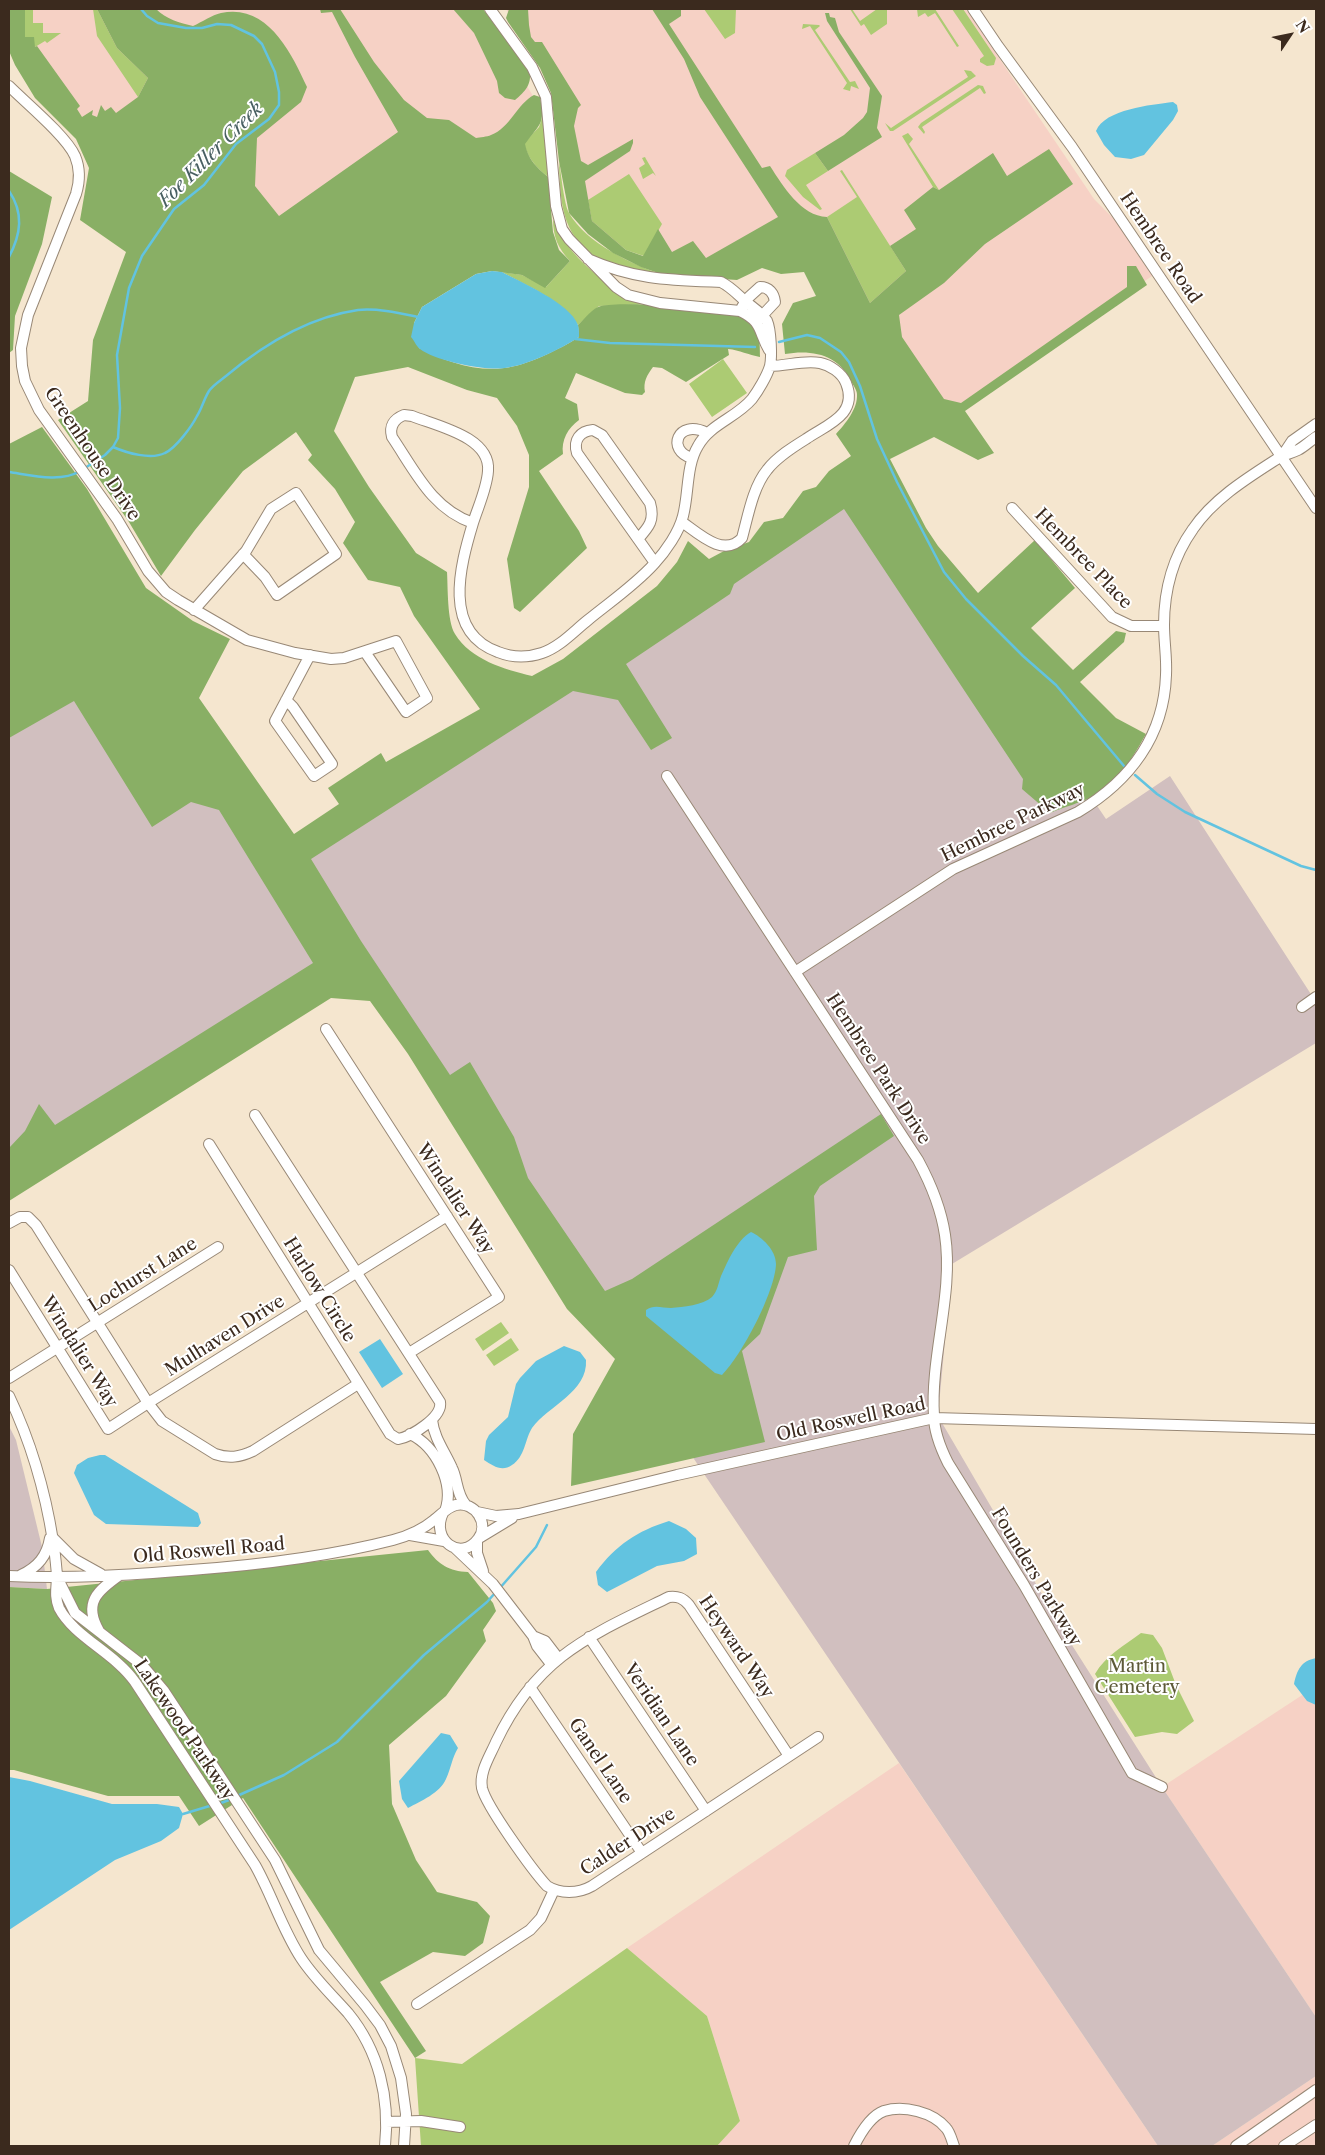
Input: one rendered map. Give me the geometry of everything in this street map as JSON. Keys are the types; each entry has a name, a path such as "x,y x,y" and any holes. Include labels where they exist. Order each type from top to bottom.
{"street":[{"path":"490,9 532,67 541,84 548,111 558,215 568,239 616,287 628,294 660,303 743,306"},
{"name":"Hembree Road","path":"973,9 1072,147 1316,508"},
{"name":"Greenhouse Drive","path":"9,86 68,144 75,157 79,172 76,194 28,315 21,348 22,366 30,391 39,410 117,519 148,571 157,583 172,596 247,640 310,655 344,658 396,642 427,698 406,712 365,652"},
{"path":"473,523 449,513 431,495 392,437 391,427 397,418 404,415 412,416 470,439 483,450 488,462 488,472 461,570 459,596 461,611 468,627 478,640 492,650 507,656 532,656 554,647 641,577 655,563 682,522 692,458 698,446 707,434 752,398 770,366 769,350 763,340 760,319 743,306 730,286 721,282 630,275 612,270 588,259"},
{"path":"743,306 760,287 768,289 775,296 776,302 760,319"},
{"path":"682,522 720,546 729,547 738,543 742,538 761,480 768,469 790,450 836,422 842,416 848,397 848,389 843,376 838,372 821,363 770,366"},
{"path":"1282,456 1292,441 1316,424"},
{"path":"692,458 685,456 679,450 679,436 684,430 691,428 707,434"},
{"path":"638,539 652,521 653,512 650,503 602,435 593,430 583,432 576,442 577,453 655,563"},
{"path":"1282,456 1298,450 1316,437"},
{"name":"Hembree Parkway","path":"795,972 953,869 1078,812 1098,800 1115,786 1142,754 1159,716 1166,675 1165,600 1170,575 1180,551 1193,529 1207,511 1223,496 1282,456"},
{"path":"194,610 243,554 271,509 296,493 336,554 277,595 243,554"},
{"name":"Hembree Place","path":"1012,508 1112,618 1131,626 1164,626"},
{"path":"286,700 293,707 332,764 314,776 275,721 286,700 310,655"},
{"name":"Hembree Park Drive","path":"667,776 918,1160 930,1183 938,1204 945,1235 947,1264 935,1367 934,1418"},
{"path":"1302,1007 1316,997"},
{"name":"Windalier Way","path":"326,1029 499,1297 409,1353"},
{"path":"255,1114 440,1402 440,1411 432,1420 410,1434 425,1444 443,1474 448,1490 448,1504 439,1527 444,1540"},
{"name":"Harlow Circle","path":"208,1144 390,1434 398,1439 410,1434"},
{"name":"Mulhaven Drive","path":"148,1403 447,1216"},
{"path":"9,1223 20,1217 28,1217 36,1225 148,1403 162,1421 215,1454 231,1457 253,1451 358,1384"},
{"name":"Lochurst Lane","path":"9,1378 218,1247"},
{"name":"Windalier Way","path":"9,1270 108,1428 148,1403"},
{"path":"9,1396 33,1453 52,1534 57,1577"},
{"name":"Old Roswell Road","path":"409,1535 454,1505 466,1505 477,1512 496,1516 520,1514 678,1475 934,1418 1316,1429"},
{"name":"Founders Parkway","path":"934,1418 939,1444 948,1463 1024,1585 1132,1773 1162,1787"},
{"path":"432,1420 434,1432 452,1468 459,1493 466,1505"},
{"path":"477,1512 482,1527 478,1539 477,1553 483,1572"},
{"name":"Old Roswell Road","path":"14,1576 106,1576 269,1563 336,1553 409,1535 420,1535 444,1540 456,1548 467,1547 494,1527 520,1514"},
{"path":"52,1534 74,1559 106,1576"},
{"path":"14,1576 32,1569 42,1559 52,1534"},
{"path":"456,1548 483,1572 533,1636 545,1641 555,1661"},
{"path":"100,1634 93,1618 92,1603 98,1592 120,1575"},
{"name":"Lakewood Parkway","path":"57,1577 67,1594 72,1608 100,1634 142,1665 164,1691 274,1860 319,1950 376,2020 390,2046 399,2071 404,2096 404,2146"},
{"name":"Lakewood Parkway","path":"57,1577 55,1595 63,1615 78,1630 118,1662 135,1682 255,1865 271,1893 300,1956 348,2014 364,2038 378,2066 382,2082 386,2122 385,2146"},
{"name":"Heyward Way","path":"554,1890 542,1880 488,1802 482,1780 485,1765 505,1723 530,1687 555,1661 589,1637 669,1597 681,1597 689,1605 789,1756"},
{"name":"Veridian Lane","path":"589,1637 706,1811"},
{"name":"Ganel Lane","path":"530,1687 642,1853"},
{"name":"Calder Drive","path":"554,1890 561,1892 586,1889 818,1737"},
{"path":"417,2004 530,1930 541,1918 554,1890"},
{"path":"1236,2146 1316,2090"},
{"path":"854,2146 862,2129 883,2112 903,2109 926,2113 947,2128 954,2146"},
{"path":"386,2122 405,2121 460,2126"},
{"path":"1284,2146 1316,2125"}],"shaded area":[{"path":"9,9 472,9 518,71 533,96 536,130 264,280 104,167 9,26"},
{"path":"506,9 966,9 1094,199 1115,220 1152,276 877,465 870,381 787,240 729,272 596,240 558,95"},
{"path":"877,465 957,599 1106,819 1170,776 1316,1002 1316,1043 952,1264 938,1416 1070,1642 1162,1787 1316,2017 1316,2076 1212,2146 1158,2146 700,1468 364,963 9,1197 9,502 301,861"},
{"path":"9,1426 16,1440 42,1547 47,1589 9,1587"},
{"path":"1316,1686 1316,2017 1162,1787"},
{"path":"899,1763 1158,2146 717,2146 740,2121 707,2016 627,1948"},
{"path":"1316,2076 1316,2146 1212,2146"}],"green space":[{"path":"9,9 25,9 25,37 34,37 35,47 37,46 80,106 77,109 82,117 93,110 92,115 97,117 101,105 105,111 111,107 116,113 138,97 148,78 117,48 97,9 156,9 169,18 193,26 221,13 237,12 252,15 264,23 285,46 307,87 301,102 257,138 255,186 279,216 398,132 355,57 332,12 321,13 320,9 340,9 374,62 404,100 427,118 449,120 476,138 498,132 528,99 534,95 540,97 542,118 538,127 525,144 533,162 548,177 553,232 559,250 570,261 545,288 522,275 492,271 476,274 422,307 414,323 419,348 438,357 471,367 493,369 513,367 553,352 579,337 578,325 595,309 601,306 630,304 700,308 739,314 753,321 759,336 760,357 728,349 729,355 686,382 662,368 653,367 646,379 645,392 642,395 625,393 576,373 565,398 577,404 579,420 566,435 563,444 563,454 539,471 579,531 587,548 520,612 514,608 507,559 529,487 529,455 517,426 497,398 467,390 408,367 355,377 334,431 369,487 416,553 447,572 448,604 452,628 462,643 470,651 489,662 532,676 563,659 657,586 677,562 688,541 709,559 749,542 764,522 783,518 803,491 816,487 829,471 851,456 836,434 853,411 857,394 847,374 833,360 806,352 785,354 782,324 793,303 816,296 804,272 781,274 762,268 737,280 664,275 641,267 613,253 588,234 569,213 559,161 551,93 540,68 506,18 509,9 528,9 531,37 535,42 542,42 581,105 578,108 574,126 581,161 588,165 633,139 630,151 585,181 592,221 626,250 643,256 658,229 672,252 693,241 706,258 778,217 700,97 684,59 652,9 681,10 681,16 669,24 762,168 770,166 787,191 801,206 818,215 827,217 870,303 906,271 890,246 916,229 904,210 933,187 939,190 993,153 1007,176 1049,149 1073,184 985,244 944,283 899,315 902,337 944,399 961,403 1127,287 1127,266 1136,266 1147,285 965,411 994,453 978,460 934,437 890,459 926,528 938,546 978,593 1035,540 1075,588 1031,628 1073,670 1116,631 1126,633 1124,642 1080,682 1116,718 1146,734 1118,777 1103,791 1050,813 1022,789 1023,779 844,509 734,584 730,594 626,664 672,738 651,750 618,700 573,691 311,859 361,941 450,1075 470,1062 514,1137 528,1178 605,1291 632,1279 881,1114 894,1136 820,1186 814,1196 817,1250 788,1257 760,1334 742,1351 765,1442 571,1486 573,1434 615,1359 567,1309 408,1054 370,1001 331,998 9,1201 9,1148 25,1131 39,1104 55,1125 313,963 219,810 191,802 152,827 74,701 9,738 9,444 42,427 87,489 146,588 193,621 230,639 199,698 294,834 339,804 328,788 381,753 386,762 480,709 414,616 400,587 368,580 343,543 355,522 335,489 308,460 312,455 296,432 243,471 195,530 161,576 129,522 58,420 88,401 93,340 126,252 80,220 89,168 76,139 35,98 15,65 9,51"},
{"path":"25,9 33,9 33,23 43,23 43,33 61,33 47,43 45,41 35,47 25,38"},
{"path":"93,9 97,9 117,48 148,78 138,97 97,36"},
{"path":"453,9 483,9 529,70 529,83 522,94 515,100 505,98 499,93 497,81 474,33"},
{"path":"704,9 736,9 735,33 725,39"},
{"path":"850,9 852,9 860,21 877,9 887,9 887,24 871,35 864,24 861,26"},
{"path":"917,9 935,9 959,46 957,47 935,13 928,17 925,13 918,17"},
{"path":"952,9 963,9 996,58 994,65 987,66 980,62 980,59 984,56"},
{"path":"825,13 829,13 830,17 835,18 839,32 882,96 877,128 882,137 828,171 815,153 844,135 863,118 867,112 870,88 827,21"},
{"path":"803,24 820,26 815,30 850,82 855,81 859,89 851,86 850,91 843,89 847,83 810,26 802,29"},
{"path":"964,70 971,71 976,76 893,131 890,131 885,123 891,128 968,77"},
{"path":"978,85 983,86 986,93 984,94 980,88 922,127 925,132 924,134 918,127 921,123"},
{"path":"543,115 548,177 533,162 524,143 539,127"},
{"path":"908,133 913,139 909,144 939,190 933,187 902,136"},
{"path":"815,153 828,171 806,185 822,209 820,210 803,197 785,176 787,170"},
{"path":"645,157 656,176 653,173 643,179 639,168 645,164 642,158"},
{"path":"559,161 567,209 577,224 611,252 664,275 627,269 607,263 592,254 581,244 572,233 566,221 561,193"},
{"path":"842,170 906,271 870,303 827,217 857,197 840,171"},
{"path":"9,171 52,197 42,244 15,316 13,350 9,353"},
{"path":"629,174 662,224 644,256 626,250 592,221 588,200"},
{"path":"553,219 570,249 587,267 619,290 651,304 599,306 578,325 554,301 502,272 522,275 546,287 570,261 557,242"},
{"path":"723,359 747,393 712,417 689,384"},
{"path":"501,1322 509,1333 483,1351 475,1339"},
{"path":"511,1338 519,1350 494,1366 486,1355"},
{"path":"428,1550 436,1560 445,1566 468,1572 493,1603 496,1611 483,1630 486,1641 446,1696 389,1745 392,1804 416,1860 437,1892 477,1902 490,1916 483,1943 465,1956 433,1952 380,1982 426,2051 415,2058 243,1798 199,1826 179,1796 108,1796 9,1770 9,1587 47,1589"},
{"name":"Martin Cemetery","path":"1141,1633 1153,1635 1162,1648 1176,1685 1194,1721 1177,1734 1162,1732 1135,1737 1095,1674 1110,1656"},
{"path":"627,1948 707,2016 740,2121 717,2146 421,2146 415,2058 462,2064"}],"water":[{"path":"1173,102 1177,105 1178,111 1173,120 1144,155 1131,159 1115,157 1104,145 1096,131 1101,124 1119,113 1130,109"},
{"path":"492,271 502,272 556,301 573,317 578,325 579,337 562,347 523,364 497,369 448,361 419,348 411,337 414,323 422,307 476,274"},
{"path":"751,1232 760,1237 774,1254 776,1264 774,1276 764,1306 748,1338 722,1375 715,1373 646,1316 646,1310 655,1307 671,1308 693,1305 708,1300 717,1289 733,1252"},
{"path":"380,1339 403,1374 382,1388 359,1352"},
{"path":"564,1346 580,1352 586,1360 585,1371 581,1381 566,1398 532,1428 522,1453 516,1462 508,1467 501,1468 484,1460 486,1441 489,1435 508,1417 516,1384 520,1378 536,1361"},
{"path":"105,1455 198,1513 201,1523 198,1527 106,1524 94,1515 74,1473 77,1465 88,1458"},
{"path":"669,1521 686,1529 696,1538 697,1554 684,1561 657,1566 607,1592 598,1585 596,1572 611,1554 637,1534"},
{"path":"1316,1658 1316,1705 1307,1701 1294,1684 1300,1667 1307,1661"},
{"path":"441,1733 450,1735 458,1748 446,1779 435,1792 408,1808 402,1799 399,1781"},
{"path":"9,1777 112,1804 157,1804 179,1807 183,1814 179,1828 161,1841 115,1860 9,1930"}],"waterway":[{"name":"Foe Killer Creek","path":"85,468 105,455 118,438 120,408 117,355 129,288 142,256 174,209 204,185 236,144 269,119 279,105 279,92 275,72 262,44 254,36 231,25 217,24 202,28 186,28 158,23 147,16 141,9"},
{"name":"Foe Killer Creek","path":"9,191 14,199 19,215 18,232 9,257"},
{"path":"113,447 146,456 165,453 179,442 199,413 212,387 271,343 304,326 322,319 358,310 380,310 418,317"},
{"path":"779,342 807,335 820,338 841,352 849,362 860,386 877,439 897,482 944,572 966,599 1023,656 1056,685 1124,766"},
{"path":"575,339 610,343 755,347"},
{"name":"Foe Killer Creek","path":"9,472 36,476 64,477 80,471"},
{"path":"1135,775 1157,794 1185,812 1301,866 1316,870"},
{"path":"499,1589 536,1547 547,1525"},
{"path":"237,1796 284,1775 337,1742 424,1655 487,1602 495,1593"},
{"path":"218,1804 232,1799"},
{"path":"183,1814 213,1805"}]}
